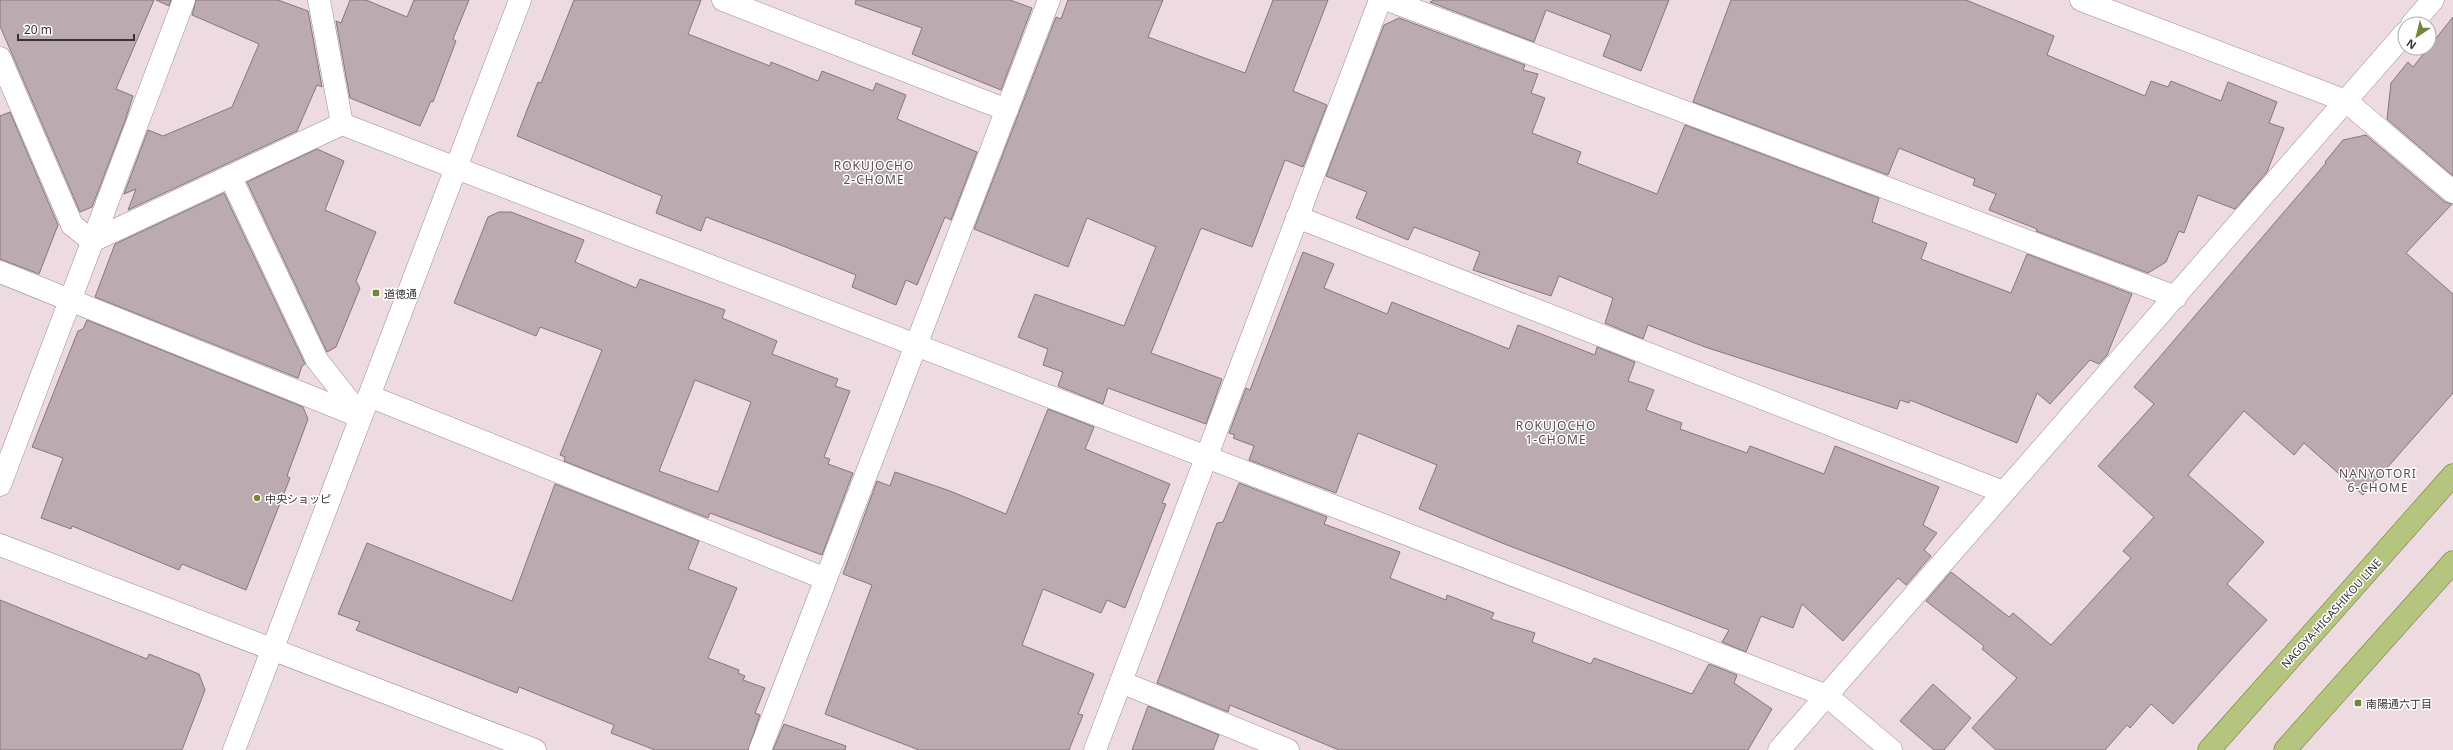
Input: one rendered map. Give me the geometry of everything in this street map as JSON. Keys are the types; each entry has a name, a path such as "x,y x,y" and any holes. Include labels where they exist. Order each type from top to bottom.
{"main road":[{"name":"NAGOYA-HIGASHIKOU LINE","path":"2209,750 2453,475"},
{"path":"2285,750 2453,562"}],"street":[{"path":"0,485 184,0"},
{"path":"319,0 342,124"},
{"path":"234,750 520,0"},
{"path":"723,0 1007,110"},
{"path":"760,750 1049,0"},
{"path":"1095,750 1380,0"},
{"path":"1388,0 2176,297"},
{"path":"2081,0 2346,101 2453,192"},
{"path":"2419,16 2433,0"},
{"path":"1779,750 2397,42"},
{"path":"0,58 8,98 72,225 92,241"},
{"path":"92,241 342,124 1827,696 1891,750"},
{"path":"230,176 317,360 361,417"},
{"path":"1297,217 2003,492"},
{"path":"0,272 361,417"},
{"path":"369,396 826,580"},
{"path":"0,545 535,750"},
{"path":"1121,682 1288,750"}],"building":[{"path":"0,0 154,0 116,89 133,96 125,121 92,207 80,212 0,26"},
{"path":"156,0 171,0 169,6"},
{"path":"196,0 278,0 308,11 322,87 317,85 297,131 128,210 136,189 124,194 148,130 163,136 232,107 259,44 192,15"},
{"path":"350,0 366,0 407,17 414,0 469,0 453,39 456,41 433,102 431,101 420,126 350,98 336,21 341,23"},
{"path":"574,0 701,0 688,34 770,66 771,62 818,81 822,71 873,91 876,83 906,95 897,119 977,152 951,220 945,217 917,285 906,280 896,305 852,287 856,275 783,246 706,217 701,231 656,213 662,196 517,136 538,82 541,83"},
{"path":"856,0 1010,0 1032,8 1001,90 912,54 922,28 855,4"},
{"path":"1068,0 1163,0 1148,37 1245,73 1273,0 1328,0 1293,91 1327,105 1303,167 1285,160 1252,247 1201,228 1151,353 1222,379 1206,424 1108,388 1103,404 1058,386 1063,372 1043,365 1048,349 1018,337 1035,294 1124,326 1156,247 1087,218 1068,267 974,229 1056,17 1061,19"},
{"path":"1434,0 1669,0 1641,71 1603,56 1611,35 1546,10 1534,42 1430,2"},
{"path":"1731,0 1966,0 2054,36 2047,55 2145,96 2151,81 2168,87 2171,81 2221,101 2228,82 2277,102 2269,123 2284,128 2267,172 2235,209 2198,195 2184,233 2179,231 2166,262 2148,273 2036,231 2037,229 1989,210 1996,194 1973,185 1975,179 1899,148 1888,175 1693,102"},
{"path":"2453,17 2453,176 2387,119 2391,83 2408,62 2413,67 2422,56 2437,56 2437,37"},
{"path":"1399,18 1525,65 1523,70 1538,74 1531,93 1545,98 1532,133 1581,152 1577,163 1657,194 1685,125 1879,198 1872,222 1927,243 1921,259 2011,293 2027,254 2132,294 2107,355 2099,364 2090,360 2050,404 2037,393 2017,443 1910,400 1909,403 1900,400 1897,409 1705,347 1648,325 1643,339 1605,323 1613,298 1559,276 1551,296 1473,270 1480,252 1414,227 1408,240 1356,218 1367,192 1326,176 1384,25"},
{"path":"10,112 58,225 39,274 0,259 0,116"},
{"path":"2366,135 2445,202 2452,204 2406,253 2453,294 2453,393 2363,495 2304,443 2294,455 2244,411 2188,475 2264,542 2227,584 2267,620 2173,724 2151,704 2130,728 2127,725 2105,750 1996,750 1972,728 2017,678 1982,649 1984,646 1926,601 1951,572 2009,617 2013,613 2051,645 2131,558 2123,551 2154,517 2098,466 2154,404 2134,387 2326,163 2325,162 2343,140"},
{"path":"317,149 344,161 325,210 376,232 356,281 360,288 336,347 327,352 247,182"},
{"path":"224,193 305,364 302,366 298,378 95,297 115,244"},
{"path":"499,212 511,212 584,240 575,262 636,288 640,279 725,310 722,318 777,341 772,354 838,379 835,386 850,391 824,457 830,459 828,464 853,473 822,555 710,513 708,518 564,461 565,457 560,455 602,350 540,327 536,336 454,303 488,217","holes":["695,380 751,402 718,492 659,471"]},
{"path":"1303,252 1334,264 1324,288 1387,314 1392,302 1509,349 1518,325 1595,355 1597,347 1635,362 1628,381 1654,390 1646,410 1682,423 1680,429 1747,453 1750,446 1824,474 1835,446 1939,487 1923,525 1937,533 1924,550 1931,556 1906,585 1898,578 1843,641 1802,604 1793,628 1761,616 1746,652 1722,642 1729,630 1502,543 1419,509 1437,465 1358,433 1336,493 1249,460 1254,446 1233,438 1235,435 1229,433 1246,388 1250,390"},
{"path":"87,320 303,407 308,419 287,476 290,478 246,590 182,564 179,570 72,526 71,529 41,518 63,458 32,447 78,331 83,329"},
{"path":"1048,409 1094,427 1085,449 1170,484 1162,503 1166,504 1125,608 1107,600 1101,613 1043,589 1022,645 1094,674 1078,714 1083,715 1069,750 919,750 825,714 872,585 843,574 877,481 890,486 895,472 950,491 1006,514"},
{"path":"1239,483 1327,517 1324,524 1400,552 1390,578 1446,600 1447,595 1494,613 1491,619 1535,633 1532,642 1591,664 1594,658 1692,694 1709,664 1737,675 1734,683 1772,709 1748,750 1339,750 1230,705 1228,712 1157,683 1217,523 1223,522"},
{"path":"555,484 699,541 688,569 737,588 708,658 739,670 738,673 745,676 743,680 765,688 755,713 760,715 748,750 655,750 611,733 614,725 519,687 517,693 356,630 360,622 338,614 367,543 512,601"},
{"path":"0,600 147,659 149,654 199,674 205,690 182,750 0,750"},
{"path":"1933,684 1971,718 1944,750 1934,750 1900,721"},
{"path":"1148,706 1219,735 1213,750 1132,750"},
{"path":"784,724 846,746 845,750 773,750"}],"place":[{"name":"道徳通","path":"376,293"},
{"name":"中央ショッピ","path":"257,498"},
{"name":"南陽通六丁目","path":"2358,703"}],"district":[{"name":"ROKUJOCHO 2-CHOME","path":"874,172"},
{"name":"ROKUJOCHO 1-CHOME","path":"1556,432"},
{"name":"NANYOTORI 6-CHOME","path":"2378,480"}]}
